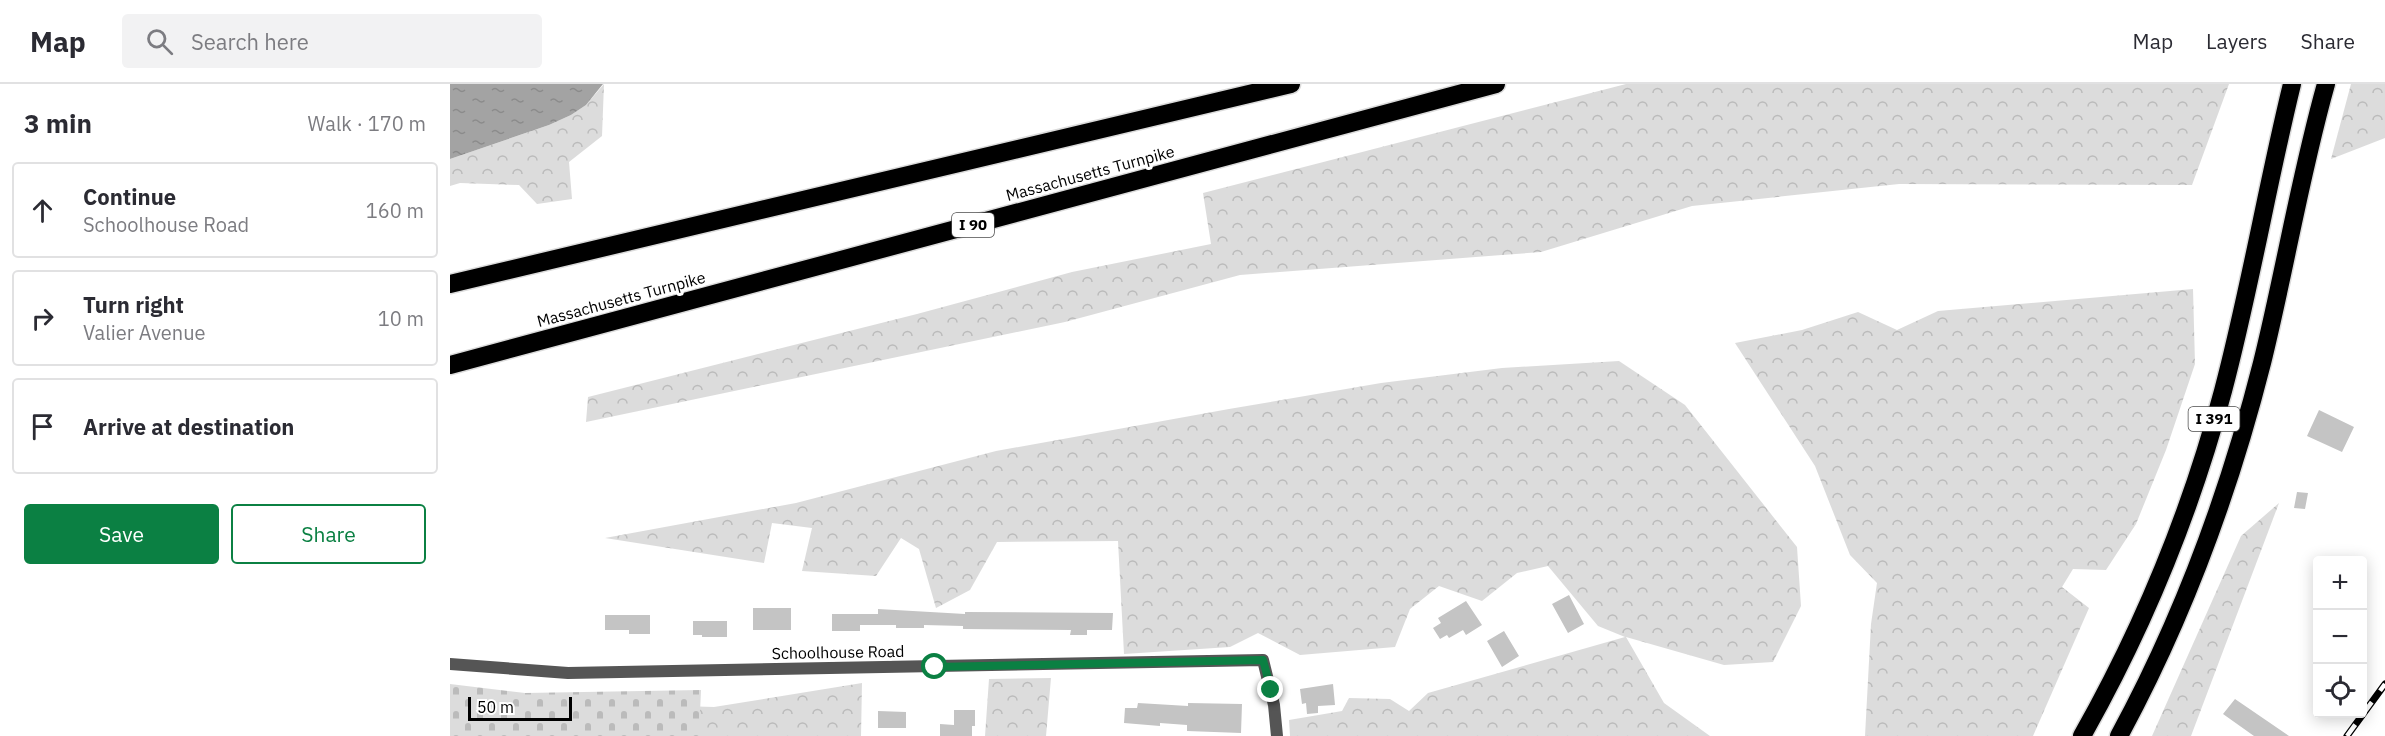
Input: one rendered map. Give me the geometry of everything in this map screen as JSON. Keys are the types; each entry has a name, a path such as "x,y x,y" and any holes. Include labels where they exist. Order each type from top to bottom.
{"highway":[{"path":"450,284 1291,84"},
{"name":"Massachusetts Turnpike","path":"450,365 1496,84"},
{"name":"I 391","path":"2082,736 2151,598 2205,451 2238,329 2292,84"},
{"name":"I 391","path":"2119,736 2180,611 2226,488 2262,363 2308,153 2326,84"}],"street":[{"name":"Schoolhouse Road","path":"450,664 568,673 1263,661 1274,705 1276,736"}],"green space":[{"path":"604,84 602,136 569,162 572,199 537,204 519,185 460,183 450,186 450,159 549,125 571,115 586,105"},
{"path":"1626,84 2229,84 2192,185 1899,184 1692,206 1541,252 1240,275 1065,322 586,422 588,397 917,314 1072,272 1211,244 1203,193"},
{"path":"2351,84 2385,84 2385,138 2331,159"},
{"path":"2193,289 2195,364 2166,450 2136,524 2106,570 2073,569 2062,587 2089,608 2033,736 1865,736 1871,624 1877,583 1850,555 1815,466 1735,343 1802,330 1858,312 1897,330 1938,311"},
{"path":"1619,361 1685,405 1797,547 1801,606 1773,662 1724,665 1626,637 1664,703 1710,736 1290,736 1289,720 1342,711 1349,698 1390,699 1409,711 1428,693 1625,637 1598,626 1548,566 1517,573 1482,601 1439,586 1410,609 1395,647 1300,655 1258,633 1230,647 1124,654 1118,541 997,542 970,590 936,608 919,549 901,538 876,576 802,571 812,528 772,523 764,563 605,538 796,503 996,451 1229,409 1381,383 1502,368"},
{"path":"2279,503 2191,736 2152,736 2241,536"},
{"path":"1051,678 1046,736 985,736 989,679"},
{"path":"862,683 861,736 450,736 522,701 714,707"},
{"path":"450,684 525,693 701,690 699,736 450,736"}],"water":[{"path":"450,84 603,84 586,105 571,115 549,125 450,159"}],"building":[{"path":"2319,410 2354,427 2342,452 2307,436"},
{"path":"2297,492 2308,493 2305,509 2294,508"},
{"path":"1569,595 1584,624 1568,633 1552,604"},
{"path":"1466,601 1482,625 1466,635 1463,630 1449,638 1447,635 1440,639 1433,628 1441,623 1438,618"},
{"path":"753,608 791,608 791,630 753,630"},
{"path":"878,609 965,614 965,612 1113,613 1112,630 1087,630 1087,635 1070,635 1071,630 963,629 963,626 924,625 924,628 896,628 896,625 860,625 860,631 832,631 832,614 878,614"},
{"path":"605,615 650,615 650,634 629,634 629,630 605,630"},
{"path":"693,621 727,621 727,637 693,635"},
{"path":"1504,631 1519,656 1502,667 1487,641"},
{"path":"1333,684 1335,705 1318,706 1318,713 1307,714 1306,703 1302,704 1300,689"},
{"path":"2235,699 2289,736 2254,736 2223,714"},
{"path":"1138,703 1188,706 1188,703 1242,704 1241,733 1187,731 1187,725 1160,723 1160,726 1124,723 1125,708 1137,708"},
{"path":"954,710 975,710 975,726 972,726 972,736 940,736 940,724 954,725"},
{"path":"878,711 906,712 906,728 878,728"}],"railway":[{"path":"2347,736 2385,684"}],"route":[{"path":"935,667 1263,660 1271,690"}]}
